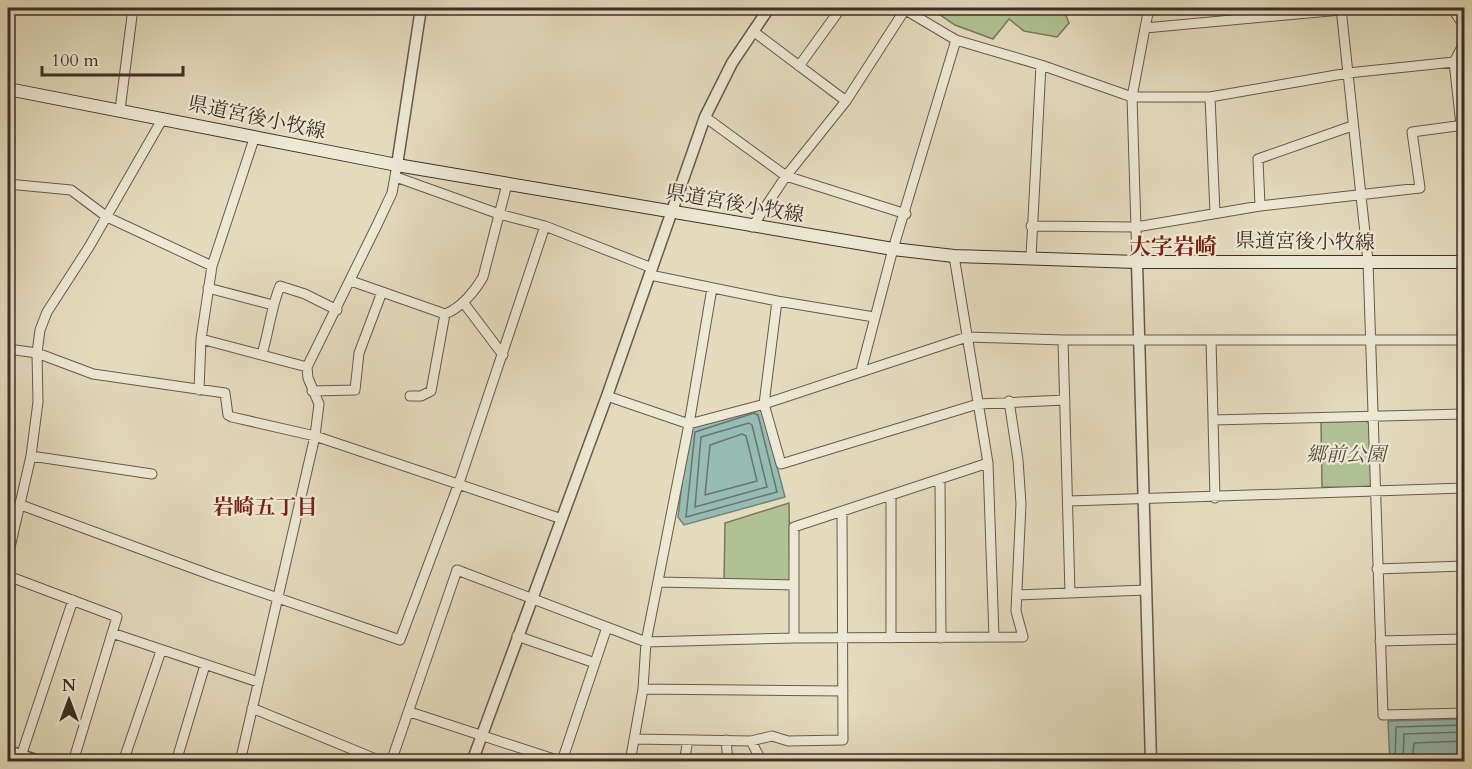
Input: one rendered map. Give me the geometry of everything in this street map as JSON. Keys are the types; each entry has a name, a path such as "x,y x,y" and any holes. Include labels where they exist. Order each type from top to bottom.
{"main road":[{"name":"県道宮後小牧線","path":"8,89 255,136 396,171 507,184 893,249 954,256 1137,261 1464,262"}],"street":[{"path":"120,110 133,8"},
{"path":"240,762 315,436 319,404 312,391 307,367 337,310 392,193 421,8"},
{"path":"472,762 607,396 705,117 732,63 769,8"},
{"path":"799,66 841,8"},
{"path":"752,227 786,176 846,101 905,8 956,40 1041,65 1132,97 1210,97 1348,73 1454,62"},
{"path":"1149,8 1132,97 1151,762"},
{"path":"1452,8 1464,26"},
{"path":"1145,28 1341,9 1368,261 1383,715 1464,713"},
{"path":"753,32 846,101"},
{"path":"861,371 893,249 906,214 956,40"},
{"path":"1031,226 1136,227 1260,206 1420,188 1412,132 1463,125 1454,62 1464,43"},
{"path":"1031,257 1041,65"},
{"path":"1210,97 1215,213"},
{"path":"8,556 31,456 38,402 37,353 40,330 47,312 106,217 163,117"},
{"path":"705,117 786,176 906,214"},
{"path":"1260,206 1258,159 1352,126"},
{"path":"199,390 201,339 212,266 255,136"},
{"path":"396,171 499,214 545,226 651,271 712,288 874,317"},
{"path":"8,184 71,189 106,217 212,266"},
{"path":"410,396 421,396 431,391 445,314 463,302 483,277 507,184"},
{"path":"21,505 400,640 459,483 545,226"},
{"path":"954,256 988,464 994,637"},
{"path":"351,281 445,314"},
{"path":"262,354 272,323 273,305 280,286 284,285 337,310"},
{"path":"208,288 273,305"},
{"path":"630,762 644,689 646,642 689,424 712,288"},
{"path":"312,391 355,390 359,353 382,292"},
{"path":"777,301 764,404 780,464 978,404 1065,400"},
{"path":"463,302 503,355"},
{"path":"607,396 689,424 764,404 967,337 1063,340 1464,340"},
{"path":"201,339 307,367"},
{"path":"1063,340 1070,593"},
{"path":"1211,340 1215,498"},
{"path":"8,349 37,353 93,374 225,393 228,415 232,417 315,436 562,519"},
{"path":"392,762 457,570 646,642 794,638 1023,637 1016,611 1021,504 1016,441 1008,401"},
{"path":"1213,420 1464,414"},
{"path":"31,456 152,474"},
{"path":"794,638 794,527 988,464"},
{"path":"940,479 941,638"},
{"path":"1069,501 1215,498 1464,488"},
{"path":"891,496 891,638"},
{"path":"634,739 751,741 772,736 788,741 843,740 842,512"},
{"path":"1377,569 1464,566"},
{"path":"8,576 117,617 73,762"},
{"path":"659,582 794,585"},
{"path":"1017,595 1146,590"},
{"path":"20,759 73,600"},
{"path":"410,712 482,735 539,758 563,761 607,627"},
{"path":"112,633 258,682"},
{"path":"517,636 595,663"},
{"path":"1380,641 1464,639"},
{"path":"123,762 161,651"},
{"path":"176,762 205,665"},
{"path":"644,689 843,691"},
{"path":"252,708 383,762"},
{"path":"684,762 688,740"},
{"path":"726,740 728,762"},
{"path":"751,741 762,762"},
{"path":"8,751 20,759 42,762"}],"green space":[{"path":"930,8 1063,8 1069,23 1057,37 1024,31 1009,19 993,39 955,25"},
{"name":"郷前公園","path":"1365,421 1370,423 1371,485 1368,488 1322,487 1321,422"},
{"path":"789,503 790,582 724,581 725,523"}],"water":[{"path":"761,405 785,497 684,525 678,517 689,424"},
{"path":"1464,719 1464,761 1390,761 1388,721"}],"district":[{"name":"大字岩崎","path":"1173,246"},
{"name":"岩崎五丁目","path":"265,507"}]}
